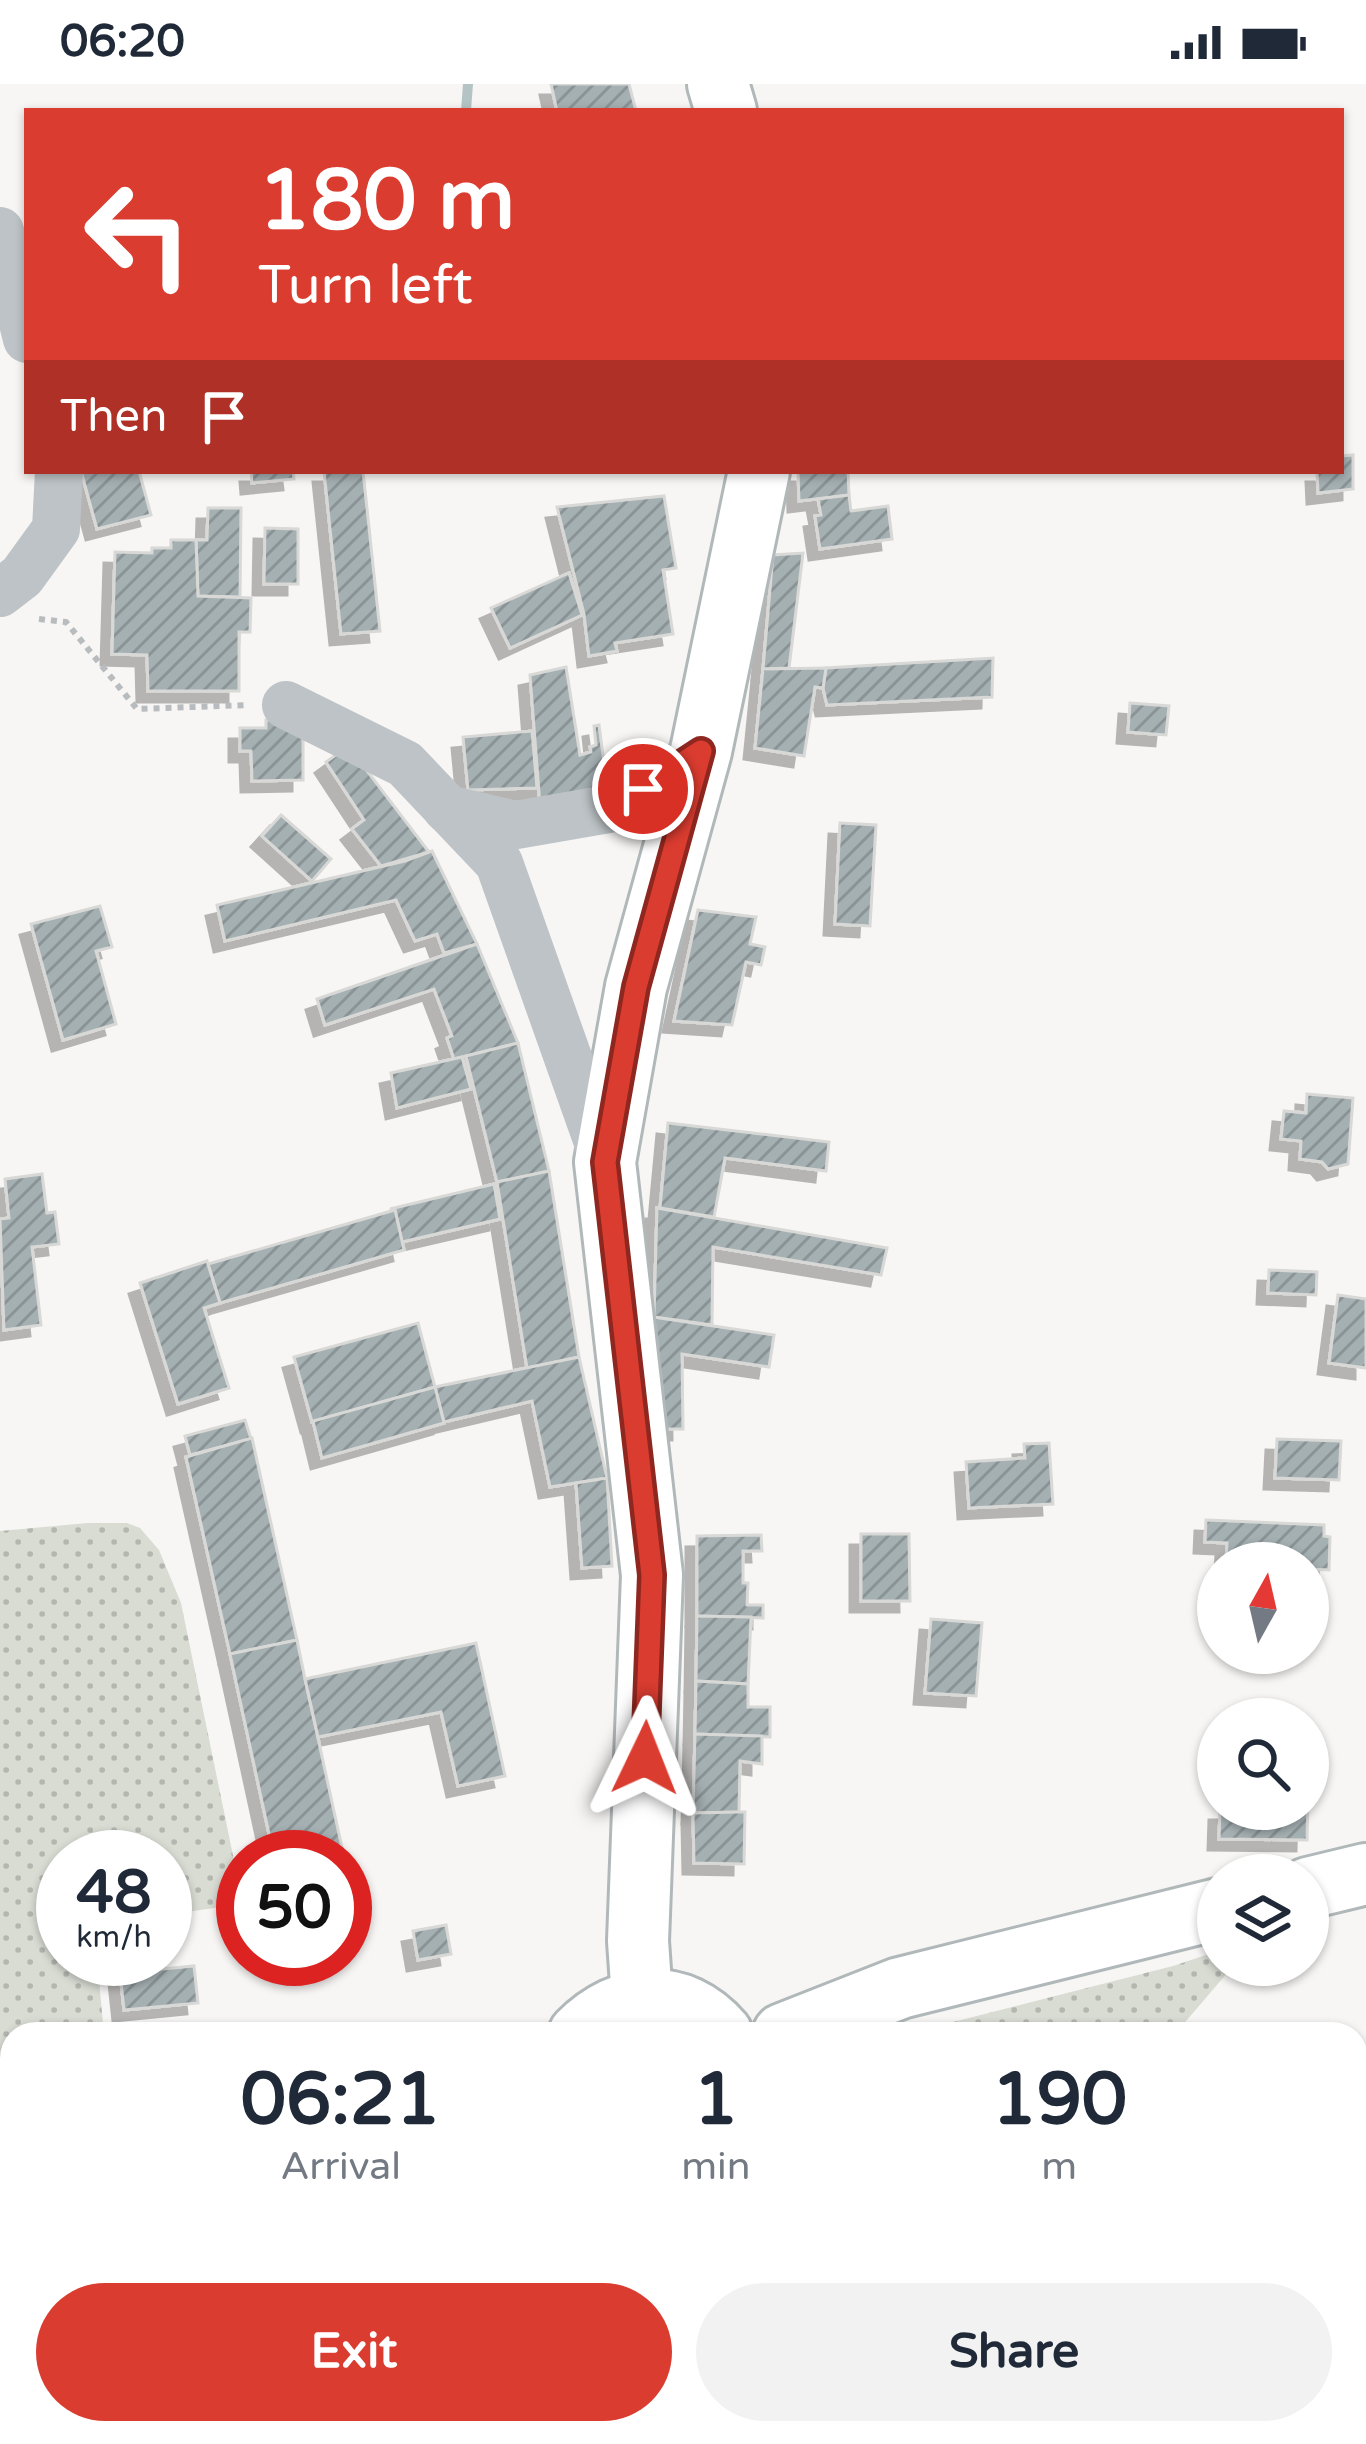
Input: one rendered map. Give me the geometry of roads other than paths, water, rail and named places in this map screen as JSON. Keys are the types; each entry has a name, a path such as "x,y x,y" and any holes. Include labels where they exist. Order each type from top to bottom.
{"main road":[{"path":"642,1999 638,1941 652,1575 605,1162 636,987 701,751 758,474"},
{"path":"1329,1883 1366,1874"},
{"path":"814,2022 900,1988 1197,1914"},
{"path":"591,2022 642,1999 683,2004 709,2022"}],"street":[{"path":"0,231 24,327"},
{"path":"11,605 22,576 56,530 59,474"},
{"path":"286,705 405,764 499,863 605,1162"},
{"path":"447,809 517,825 614,808 701,751"}],"waterway":[{"path":"466,108 468,84"}]}
